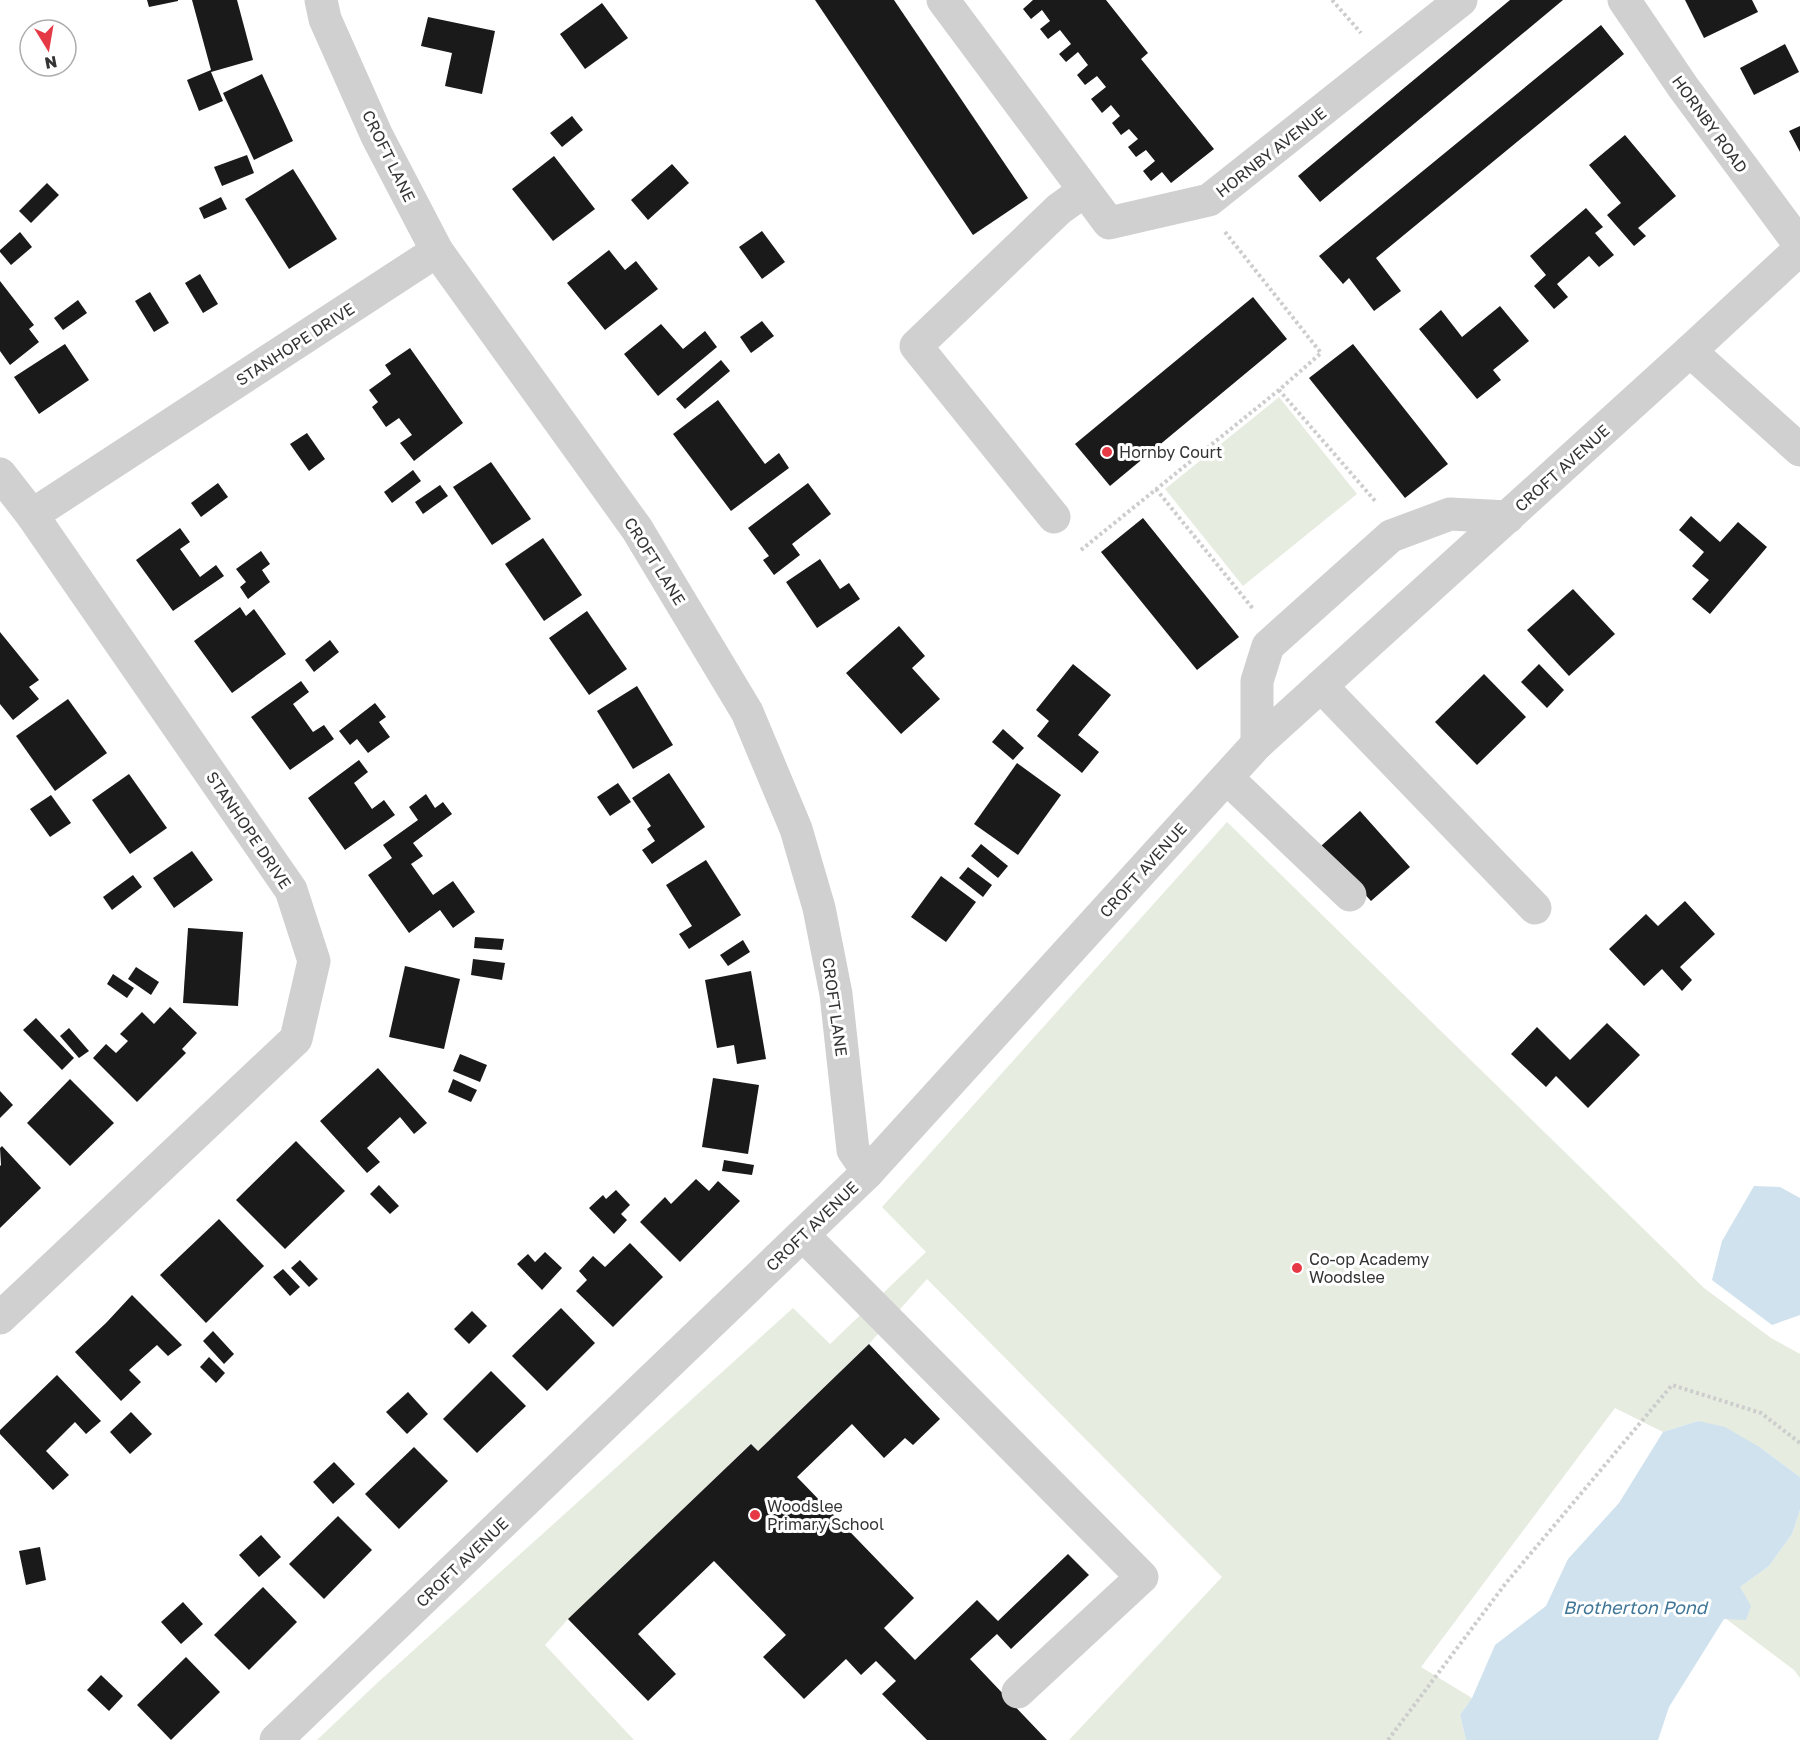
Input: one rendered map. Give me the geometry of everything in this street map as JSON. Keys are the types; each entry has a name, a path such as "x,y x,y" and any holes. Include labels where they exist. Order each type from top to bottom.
{"street":[{"name":"CROFT LANE","path":"321,0 325,19 377,136 437,251 637,530 747,712 796,829 819,908 836,994 853,1150 868,1172"},
{"name":"HORNBY AVENUE","path":"943,0 1109,224 1209,201 1461,0"},
{"name":"HORNBY ROAD","path":"1624,0 1683,87 1800,247"},
{"path":"1054,517 916,346 1059,209 1084,191"},
{"name":"CROFT AVENUE","path":"276,1740 868,1172 1257,744 1690,351 1800,247"},
{"name":"STANHOPE DRIVE","path":"32,515 437,251"},
{"path":"1690,351 1800,450"},
{"name":"STANHOPE DRIVE","path":"0,474 32,515 291,890 314,961 296,1039 0,1318"},
{"path":"1257,744 1257,681 1268,646 1391,536 1450,514 1508,517"},
{"path":"1322,686 1534,908"},
{"path":"1227,778 1350,895"},
{"path":"803,1235 1142,1577 1018,1692"}],"path":[{"path":"1081,550 1321,354 1202,202"},
{"path":"1279,390 1402,532"},
{"path":"1156,489 1278,638"},
{"path":"1388,1740 1506,1583 1672,1385 1761,1413 1800,1443"}],"shaded area":[{"path":"1279,397 1357,494 1243,586 1165,489"},
{"name":"Co-op Academy Woodslee","path":"1227,822 1704,1288 1771,1338 1800,1354 1800,1477 1761,1448 1698,1421 1663,1432 1615,1408 1421,1667 1472,1698 1460,1715 1466,1740 1069,1740 1222,1577 927,1279 869,1344 758,1451 751,1444 568,1619 545,1645 634,1740 317,1740 793,1308 830,1344 926,1252 882,1207"},
{"path":"1800,1510 1800,1678 1794,1670 1725,1618 1746,1619 1740,1587 1769,1566 1792,1534"}],"water":[{"path":"1754,1186 1780,1187 1800,1198 1800,1315 1772,1325 1712,1280 1722,1241"},
{"name":"Brotherton Pond","path":"1698,1421 1725,1427 1761,1448 1800,1477 1800,1510 1792,1534 1769,1566 1740,1587 1751,1606 1746,1620 1724,1619 1669,1707 1658,1740 1466,1740 1460,1715 1472,1698 1495,1645 1546,1606 1568,1559 1619,1503 1663,1432"}],"building":[{"path":"147,0 178,0 178,1 149,7"},
{"path":"192,0 237,0 253,60 211,72 223,101 199,111 187,80 211,70"},
{"path":"815,0 894,0 1028,198 973,235"},
{"path":"1033,0 1106,0 1148,53 1141,59 1214,149 1171,183 1162,172 1151,181 1143,171 1155,161 1146,150 1136,157 1128,147 1138,139 1129,129 1121,135 1112,123 1120,116 1111,105 1102,113 1091,99 1106,87 1097,76 1085,85 1077,75 1088,65 1078,52 1066,62 1059,54 1071,44 1060,30 1048,39 1040,29 1050,21 1042,10 1031,19 1023,9"},
{"path":"1510,0 1563,0 1320,202 1298,176"},
{"path":"1685,0 1752,0 1758,12 1704,38"},
{"path":"602,3 628,38 585,69 560,34"},
{"path":"428,17 495,31 482,94 445,86 452,53 421,46"},
{"path":"1601,25 1624,54 1376,258 1401,291 1374,311 1349,278 1343,284 1319,256"},
{"path":"1785,44 1799,72 1754,95 1740,68"},
{"path":"262,74 293,141 254,160 223,93"},
{"path":"572,116 583,130 562,147 550,133"},
{"path":"1800,126 1800,152 1789,131"},
{"path":"1625,135 1676,196 1638,228 1646,236 1634,246 1607,215 1621,203 1589,165"},
{"path":"247,155 254,173 222,186 214,167"},
{"path":"554,156 595,209 553,241 512,189"},
{"path":"672,164 689,183 648,220 631,200"},
{"path":"293,169 337,239 289,269 245,199"},
{"path":"47,183 59,195 31,223 19,211"},
{"path":"221,197 227,209 204,219 199,208"},
{"path":"1586,208 1603,227 1595,233 1614,255 1599,267 1589,256 1557,284 1568,297 1554,309 1534,286 1546,275 1530,256"},
{"path":"762,231 785,262 762,279 739,247"},
{"path":"20,232 32,247 11,265 0,250"},
{"path":"609,250 625,270 636,261 658,289 605,330 567,283"},
{"path":"200,274 218,304 203,313 185,283"},
{"path":"0,281 34,325 29,329 39,342 10,365 0,351"},
{"path":"150,292 169,323 154,332 135,301"},
{"path":"1253,297 1287,339 1110,486 1075,444"},
{"path":"78,300 87,313 63,330 54,318"},
{"path":"1500,306 1529,341 1493,370 1501,380 1477,399 1419,329 1441,310 1462,337"},
{"path":"762,321 774,336 751,353 740,337"},
{"path":"661,324 683,349 705,331 717,347 658,396 624,354"},
{"path":"65,344 89,380 39,414 14,377"},
{"path":"1353,344 1448,464 1405,498 1309,378"},
{"path":"410,348 463,423 414,461 400,443 412,435 399,418 386,427 372,407 378,402 369,390 391,374 385,365"},
{"path":"721,360 730,371 685,409 676,399"},
{"path":"718,400 765,464 779,453 789,468 731,511 673,434"},
{"path":"307,433 325,459 309,471 290,444"},
{"path":"491,462 531,519 492,545 453,487"},
{"path":"413,470 421,481 392,503 384,492"},
{"path":"218,483 228,497 201,517 191,503"},
{"path":"808,483 831,514 792,544 800,555 774,575 763,560 769,556 748,528"},
{"path":"440,485 448,496 423,514 415,502"},
{"path":"1691,516 1720,542 1738,522 1767,547 1710,614 1692,599 1709,580 1692,566 1704,552 1679,530"},
{"path":"1143,518 1239,637 1197,670 1101,552"},
{"path":"180,528 190,542 180,549 200,577 216,565 224,576 173,611 136,560"},
{"path":"543,538 582,595 544,621 505,564"},
{"path":"261,551 270,564 262,570 270,582 248,599 240,587 246,582 236,569"},
{"path":"820,559 840,589 849,583 860,599 817,628 786,582"},
{"path":"1573,589 1615,634 1569,676 1527,630"},
{"path":"240,607 246,616 254,609 286,654 232,693 194,641"},
{"path":"587,611 627,669 589,695 549,638"},
{"path":"899,626 925,656 912,668 940,699 901,734 846,673"},
{"path":"0,632 39,680 29,687 39,699 13,720 0,704"},
{"path":"330,640 339,652 314,672 305,660"},
{"path":"1073,664 1111,695 1078,735 1099,752 1082,773 1037,736 1049,721 1036,710"},
{"path":"1539,664 1564,690 1547,708 1521,682"},
{"path":"1484,674 1526,717 1477,765 1435,722"},
{"path":"301,681 309,692 293,704 313,732 324,725 334,739 290,770 251,717"},
{"path":"637,686 673,745 633,769 597,711"},
{"path":"68,699 107,753 55,791 16,736"},
{"path":"375,703 386,717 379,722 390,737 368,753 357,739 350,745 339,731"},
{"path":"1003,729 1024,748 1013,760 992,742"},
{"path":"359,760 368,772 354,783 372,809 384,800 395,815 345,850 308,798"},
{"path":"1017,763 1061,795 1018,855 974,824"},
{"path":"669,773 705,827 652,864 642,850 655,841 647,829 651,826 632,798"},
{"path":"129,774 167,828 130,854 92,800"},
{"path":"618,783 631,802 610,816 597,797"},
{"path":"426,794 435,808 443,802 452,814 413,843 423,856 411,864 433,895 453,881 475,912 453,928 440,910 409,933 368,875 392,858 383,845 418,820 409,807"},
{"path":"51,795 71,823 50,837 30,809"},
{"path":"1360,811 1410,867 1371,901 1321,846"},
{"path":"981,844 1008,866 998,878 971,856"},
{"path":"192,851 213,880 174,908 153,878"},
{"path":"706,860 741,915 689,949 679,934 692,926 666,885"},
{"path":"968,867 992,885 983,897 959,878"},
{"path":"133,875 142,887 112,910 103,897"},
{"path":"941,876 976,902 946,942 911,917"},
{"path":"1685,901 1715,934 1680,967 1692,980 1682,991 1662,969 1644,986 1609,949 1646,914 1658,926"},
{"path":"188,928 243,932 238,1006 183,1003"},
{"path":"475,937 504,939 502,950 474,948"},
{"path":"743,940 750,952 728,966 720,955"},
{"path":"473,959 505,963 502,980 471,975"},
{"path":"405,966 460,979 444,1049 389,1037"},
{"path":"136,967 159,982 151,995 128,979"},
{"path":"751,971 766,1059 737,1064 734,1045 717,1048 705,980"},
{"path":"113,974 134,988 127,998 107,984"},
{"path":"170,1007 197,1033 182,1049 186,1053 137,1102 93,1058 106,1044 116,1053 128,1041 120,1034 142,1012 154,1024"},
{"path":"36,1018 74,1058 62,1070 23,1030"},
{"path":"1607,1023 1640,1055 1588,1108 1556,1076 1546,1087 1511,1054 1537,1027 1570,1060"},
{"path":"69,1028 89,1051 79,1058 60,1036"},
{"path":"460,1054 487,1065 480,1082 453,1071"},
{"path":"378,1068 427,1123 414,1134 400,1117 367,1148 380,1162 367,1173 320,1121"},
{"path":"713,1078 759,1085 748,1154 702,1147"},
{"path":"70,1079 114,1123 70,1166 27,1123"},
{"path":"453,1079 477,1090 471,1102 448,1092"},
{"path":"0,1091 13,1105 0,1118"},
{"path":"296,1141 345,1191 285,1249 236,1200"},
{"path":"2,1146 41,1188 0,1228 0,1148"},
{"path":"724,1160 754,1165 752,1175 722,1171"},
{"path":"696,1179 709,1191 718,1181 740,1201 680,1262 640,1222 665,1197 671,1204"},
{"path":"379,1185 399,1206 390,1214 370,1194"},
{"path":"616,1190 630,1205 621,1214 627,1220 614,1234 589,1208 603,1195 606,1199"},
{"path":"219,1219 264,1266 206,1323 160,1275"},
{"path":"630,1243 663,1277 613,1327 576,1291 587,1280 579,1271 593,1256 605,1267"},
{"path":"545,1252 562,1268 542,1290 517,1264 528,1254 535,1262"},
{"path":"300,1260 318,1279 309,1287 291,1268"},
{"path":"283,1269 300,1287 290,1296 273,1277"},
{"path":"132,1295 182,1345 168,1356 157,1345 129,1370 141,1382 121,1401 75,1352"},
{"path":"561,1308 595,1343 547,1391 512,1356"},
{"path":"472,1311 487,1326 469,1344 454,1329"},
{"path":"213,1331 234,1354 224,1364 203,1341"},
{"name":"Woodslee Primary School","path":"869,1344 940,1419 913,1445 905,1438 884,1458 852,1424 797,1477 914,1598 884,1628 915,1660 977,1600 998,1621 1068,1554 1089,1575 1011,1649 997,1634 970,1659 1047,1740 927,1740 882,1694 896,1681 876,1661 861,1675 846,1659 804,1699 763,1657 786,1635 714,1561 638,1634 676,1674 648,1701 568,1619 751,1444 758,1451"},
{"path":"209,1357 225,1373 216,1383 200,1367"},
{"path":"491,1371 526,1406 477,1453 443,1419"},
{"path":"57,1375 101,1421 86,1434 75,1422 46,1451 69,1475 53,1490 0,1434 0,1430"},
{"path":"408,1392 428,1414 407,1434 386,1412"},
{"path":"131,1412 152,1434 130,1454 110,1432"},
{"path":"414,1447 448,1481 399,1529 365,1494"},
{"path":"334,1462 355,1484 333,1504 313,1482"},
{"path":"338,1516 372,1550 324,1599 289,1564"},
{"path":"261,1535 281,1557 259,1577 239,1555"},
{"path":"40,1547 46,1580 26,1585 19,1551"},
{"path":"263,1587 297,1622 249,1670 214,1635"},
{"path":"183,1602 203,1624 181,1644 161,1622"},
{"path":"186,1657 220,1692 171,1740 137,1705"},
{"path":"101,1675 123,1696 109,1711 87,1690"}],"place":[{"name":"Hornby Court","path":"1107,452"},
{"name":"Co-op Academy Woodslee","path":"1297,1268"},
{"name":"Woodslee Primary School","path":"755,1515"}]}
